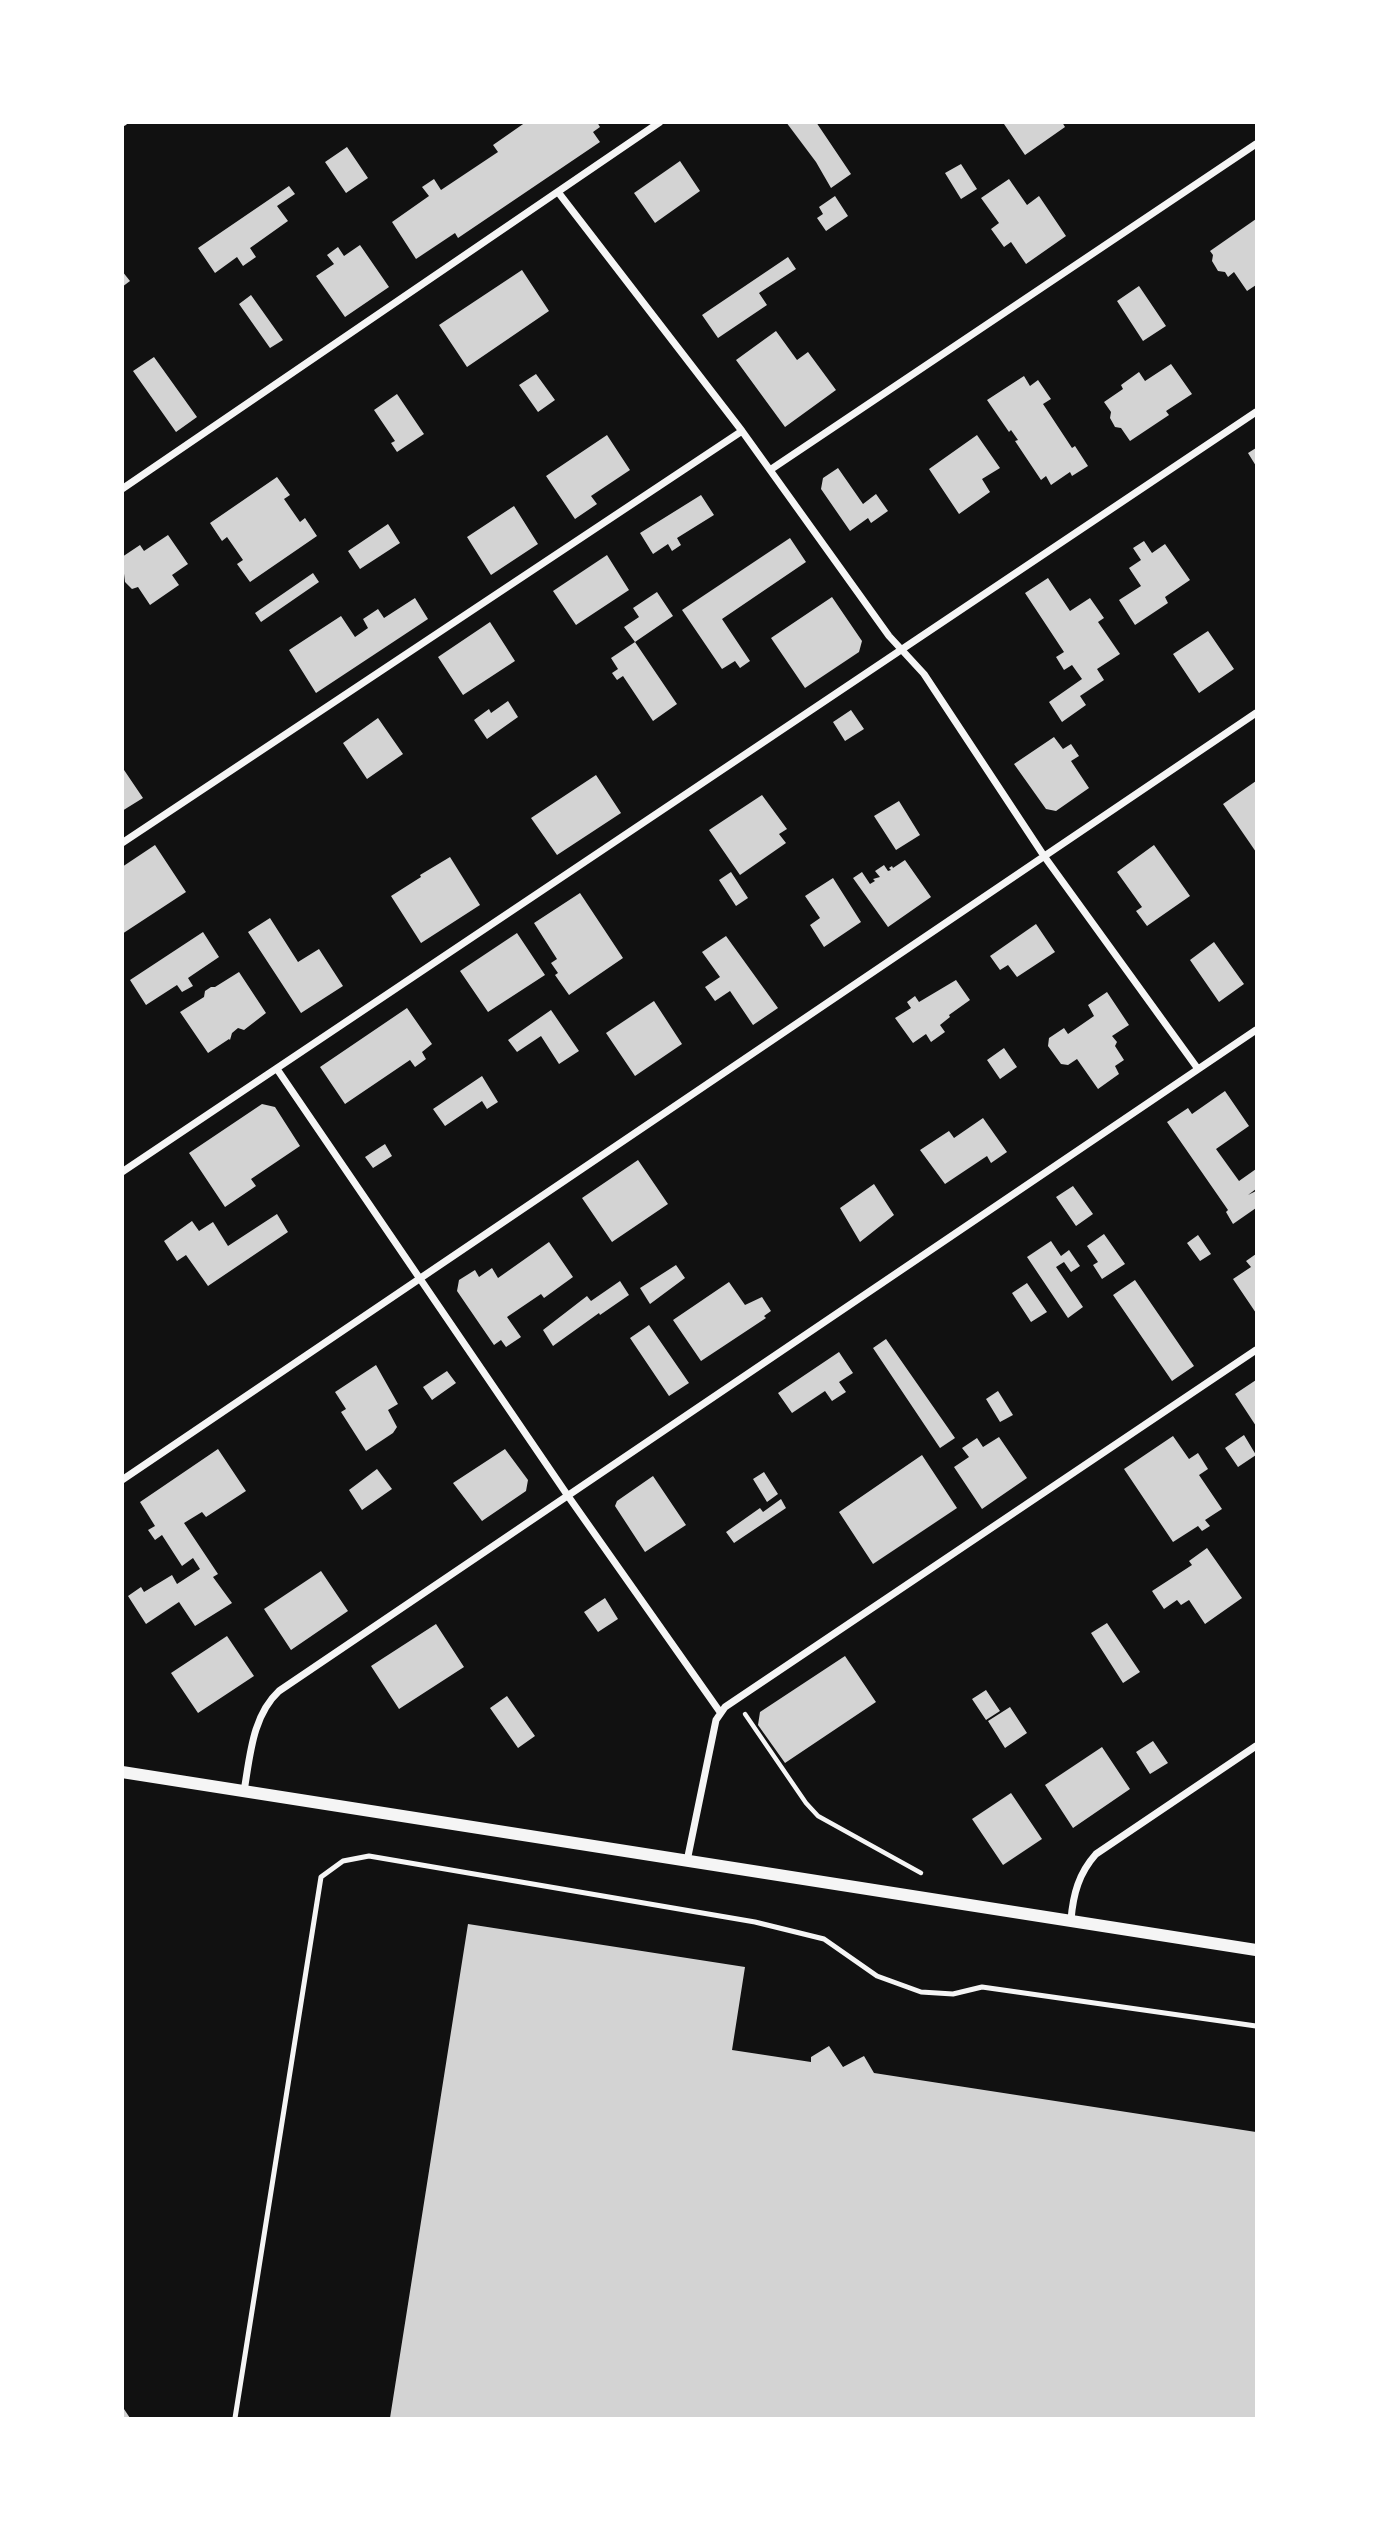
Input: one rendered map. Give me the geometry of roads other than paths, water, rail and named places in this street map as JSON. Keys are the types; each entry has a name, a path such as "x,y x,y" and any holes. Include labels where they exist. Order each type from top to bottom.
{"street":[{"path":"122,489 660,122"},
{"path":"770,470 1256,144"},
{"path":"558,192 742,432 889,636 924,674 1044,856 1198,1069"},
{"path":"122,1172 1256,412"},
{"path":"122,843 742,432"},
{"path":"122,1480 1256,713"},
{"path":"244,1791 257,1726 273,1697 1256,1030"},
{"path":"277,1069 568,1496 720,1712"},
{"path":"687,1861 716,1720 720,1712 1256,1350"},
{"path":"1071,1920 1072,1903 1080,1877 1096,1854 1256,1746"},
{"path":"122,1772 1256,1950"}],"lane":[{"path":"235,2418 321,1877 343,1861 369,1856 755,1922 824,1939 877,1976 921,1992 953,1993 982,1987 1256,2026"}]}
